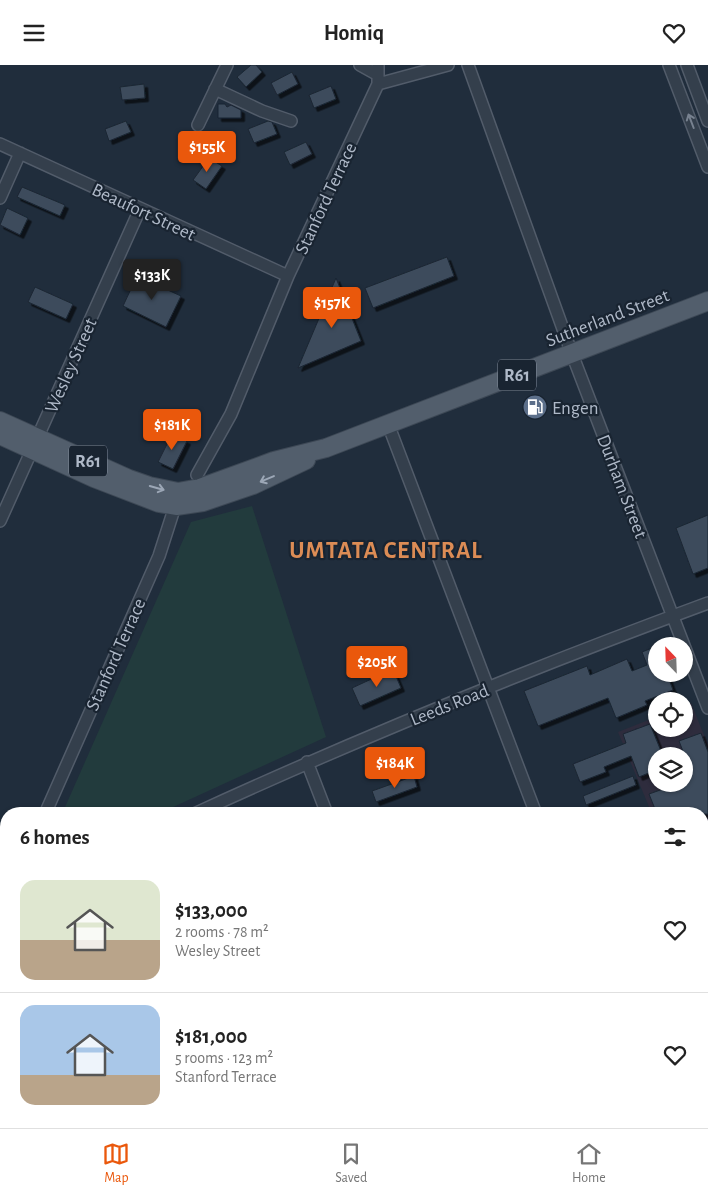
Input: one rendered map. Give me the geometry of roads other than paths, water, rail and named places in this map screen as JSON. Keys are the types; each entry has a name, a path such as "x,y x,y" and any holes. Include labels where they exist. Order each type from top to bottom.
{"main road":[{"name":"Sutherland Street","path":"0,435 35,444 161,489 177,499 200,488 274,461 326,448 388,425 708,301"},
{"name":"Sutherland Street","path":"0,421 35,444"}],"street":[{"path":"198,125 227,65"},
{"path":"360,65 378,75 448,65"},
{"name":"Durham Street","path":"468,65 572,354 708,708"},
{"path":"669,65 708,167"},
{"path":"687,65 708,121"},
{"name":"Stanford Terrace","path":"197,475 231,414 288,276 378,75"},
{"path":"215,89 262,111 291,121"},
{"name":"Beaufort Street","path":"0,144 288,276"},
{"path":"0,198 20,153"},
{"name":"Wesley Street","path":"0,521 140,209"},
{"path":"388,425 533,807"},
{"name":"Stanford Terrace","path":"47,807 159,556 177,499"},
{"name":"Leeds Road","path":"209,807 307,762 673,615 708,603"},
{"path":"307,762 324,807"}],"place":[{"name":"Engen","path":"535,407"}],"district":[{"name":"UMTATA CENTRAL","path":"386,550"}]}
